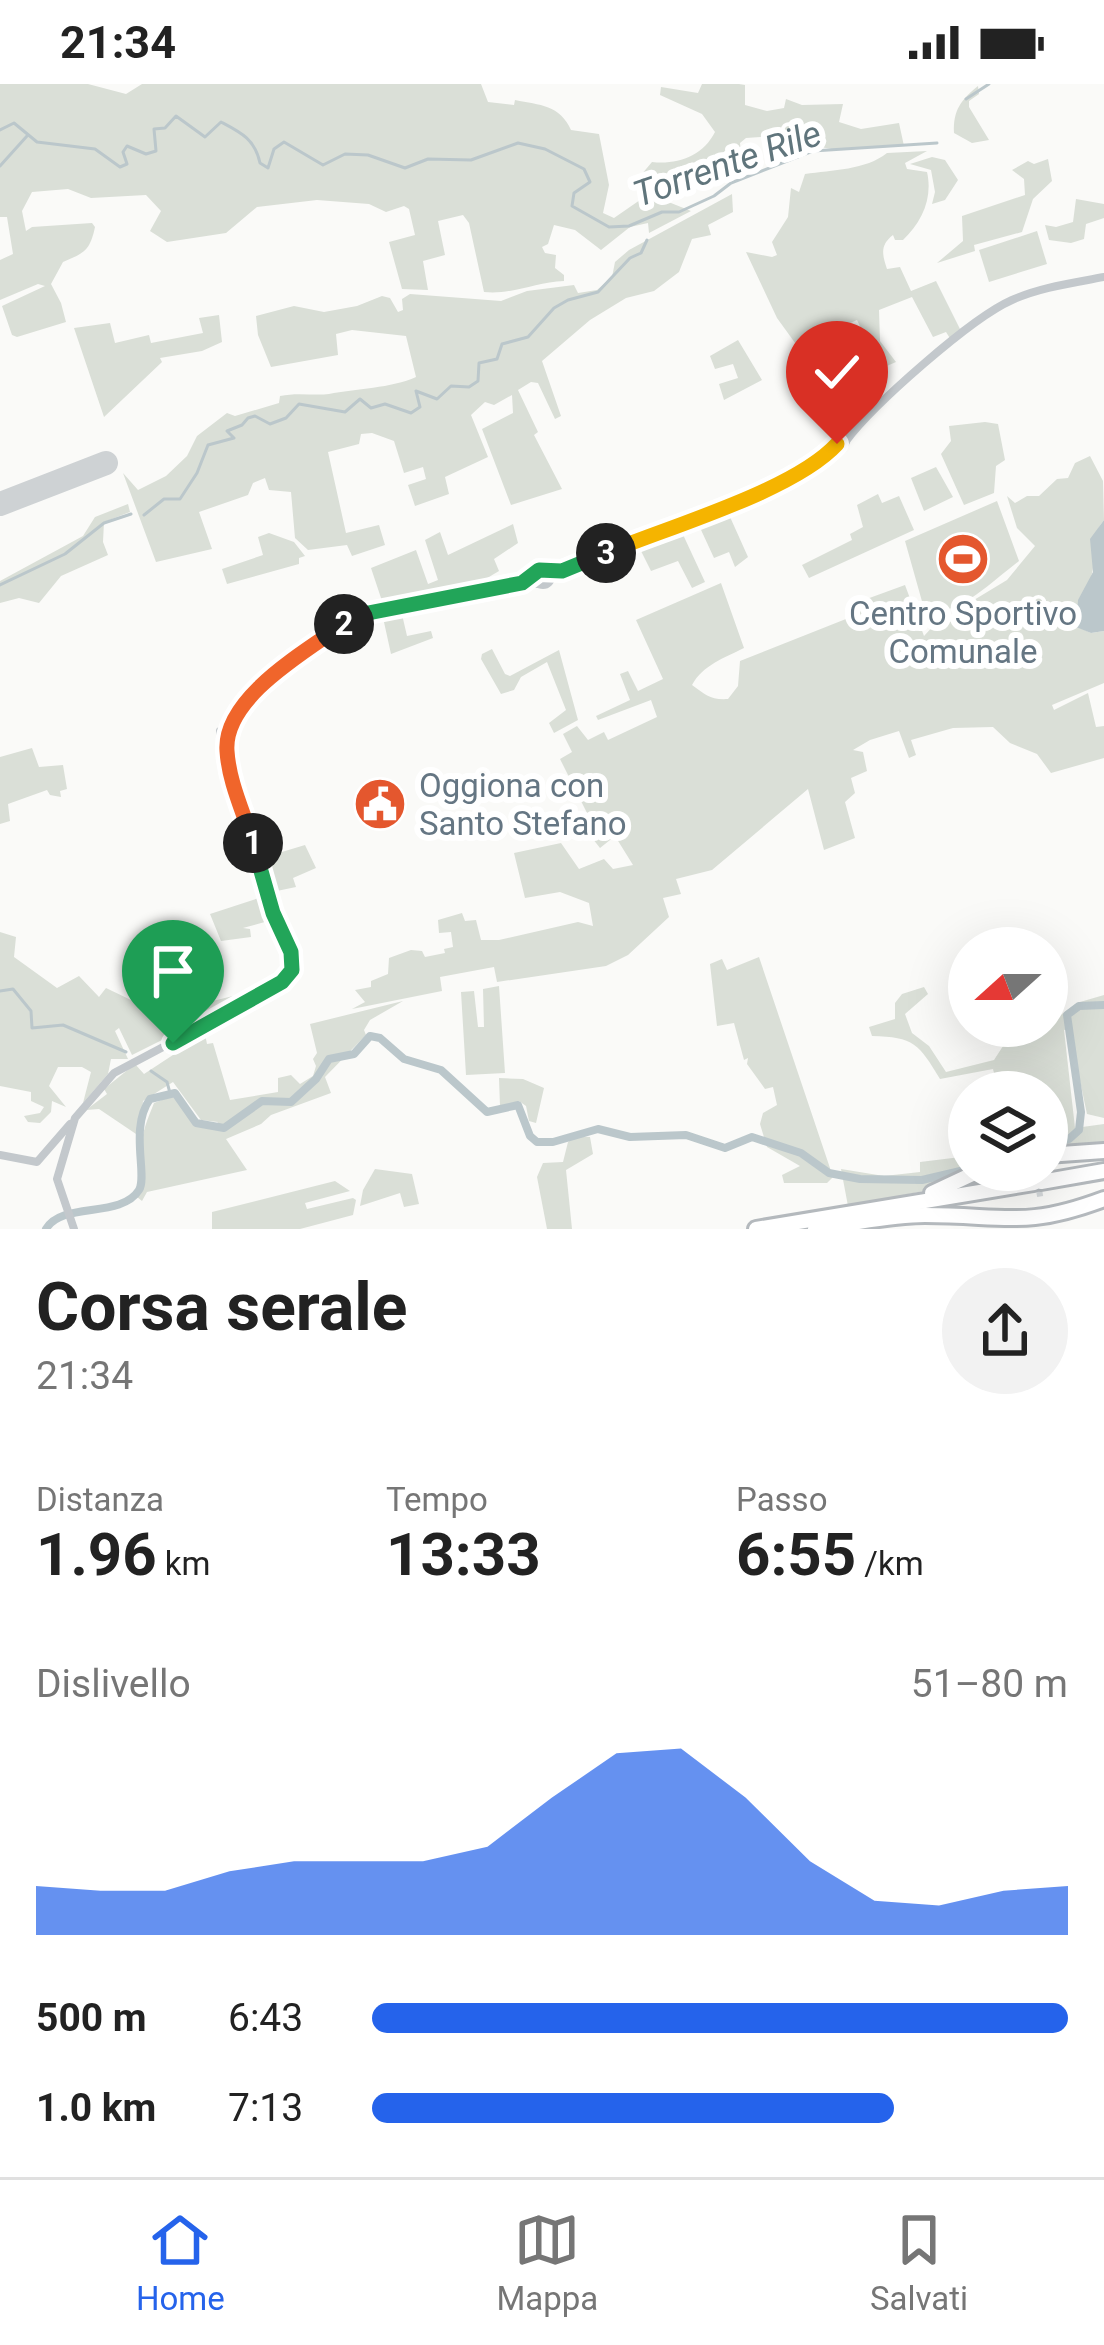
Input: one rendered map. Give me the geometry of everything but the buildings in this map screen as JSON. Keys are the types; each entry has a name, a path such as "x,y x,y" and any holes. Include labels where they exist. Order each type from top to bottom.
{"highway":[{"path":"1068,1154 1104,1151"},
{"path":"804,1226 1104,1175"},
{"path":"804,1226 922,1196 948,1185"},
{"path":"756,1229 919,1215 1028,1226 1066,1220 1104,1198"}],"street":[{"path":"70,1221 62,1196 66,1136 88,1102 122,1067 288,977 293,962 232,781 225,735 237,710 258,689 347,621 363,614 537,579 544,585 549,576 772,487 841,442 944,348 998,307 1036,291 1104,277"},
{"path":"0,1155 34,1162 66,1136 88,1102"}],"shaded area":[{"path":"0,84 88,84 126,94 142,84 481,84 488,102 541,105 561,115 571,130 599,134 609,185 603,213 614,218 640,200 641,175 652,162 688,157 715,132 702,114 660,95 661,87 698,93 702,84 745,85 745,105 767,111 784,108 786,99 802,105 843,104 839,122 861,129 899,123 904,146 838,150 796,143 792,135 746,138 740,143 742,164 708,180 670,183 661,199 691,211 649,233 648,223 630,227 601,250 575,230 554,225 548,244 542,247 545,253 556,255 555,268 564,281 494,292 484,292 469,223 463,215 438,221 445,255 423,261 428,290 402,289 389,242 415,235 409,209 404,206 386,212 369,204 317,200 257,207 226,233 167,242 150,231 161,211 146,195 91,198 68,189 32,192 22,211 26,231 92,223 95,227 88,246 63,262 51,284 66,322 17,337 12,335 2,306 45,286 38,284 0,300 0,260 13,254 7,217 0,217"},
{"path":"978,86 979,94 969,101 969,107 989,140 972,143 954,133 954,125 959,106"},
{"path":"927,151 905,163 907,169 927,172 924,209 903,240 893,235 889,239 884,259 887,269 900,267 911,291 936,281 961,331 951,340 946,332 933,337 912,297 879,310 880,341 896,362 880,369 857,320 798,347 777,318 746,252 777,255 772,242 788,217 791,188 799,192 805,174 859,166 887,153"},
{"path":"932,157 945,160 958,180 945,200 932,204 931,170 910,164"},
{"path":"1048,159 1052,181 1033,199 1022,232 974,245 975,251 937,263 963,241 962,216 1025,195 1024,179 1012,170 1028,161"},
{"path":"732,194 733,212 708,225 711,235 692,239 679,272 654,291 626,298 590,320 542,361 561,416 555,419 538,383 518,390 538,432 534,435 562,489 511,505 482,429 513,413 512,395 494,405 485,402 471,415 488,457 445,477 449,494 415,506 408,485 426,479 423,467 404,473 394,441 361,434 359,444 328,452 346,533 379,525 385,545 352,556 347,545 308,550 295,538 291,492 269,490 265,478 253,483 248,495 199,512 212,549 156,562 123,473 138,490 166,476 187,456 197,436 227,413 235,416 279,403 280,396 329,394 416,377 406,336 352,330 336,334 338,355 271,367 256,316 294,306 324,312 382,296 390,298 398,312 403,310 402,299 410,294 501,301 527,291 574,285 578,293 597,290 629,250"},
{"path":"1076,199 1104,204 1104,218 1086,224 1084,239 1071,243 1049,240 1045,225 1073,222"},
{"path":"1037,231 1047,264 989,282 979,250"},
{"path":"219,315 222,342 202,351 160,358 162,362 104,417 74,328 110,323 115,343 149,335 151,343 203,333 199,318"},
{"path":"738,340 762,380 724,400 719,384 738,378 733,364 715,369 710,356"},
{"path":"998,424 1005,460 996,466 994,493 964,505 941,454 951,441 949,426"},
{"path":"1090,456 1103,481 1104,520 1095,538 1091,576 1076,626 1091,633 1104,631 1104,683 1052,705 1054,710 1088,693 1096,727 1104,726 1104,758 1051,773 1037,754 1010,743 993,727 953,728 911,740 916,755 909,758 899,731 870,740 853,750 863,752 867,771 851,778 855,793 845,802 855,838 824,850 808,789 712,870 676,879 681,894 663,898 669,917 628,955 606,966 497,982 494,967 440,977 442,991 352,1009 365,1002 355,990 371,987 371,981 388,974 389,958 411,950 422,951 425,957 453,947 451,932 439,933 438,920 462,913 465,921 476,920 481,940 578,922 593,926 589,903 560,892 525,898 514,853 561,843 579,869 604,859 613,869 633,865 615,836 600,848 585,829 592,823 560,759 572,752 563,734 577,726 588,740 604,732 608,740 657,717 651,700 598,720 596,716 630,700 620,674 628,671 638,691 663,679 636,620 721,583 744,648 708,667 692,685 722,699 728,699 738,686 740,661 856,615 853,604 905,585 924,636 936,623 965,620 972,613 969,603 1007,580 1035,546 1017,528 1007,496 1015,503 1039,496 1057,479 1068,478 1075,463"},
{"path":"936,467 953,497 924,511 911,478"},
{"path":"878,494 882,503 899,496 914,530 809,578 802,565 852,540 850,534 863,527 857,505"},
{"name":"Centro Sportivo Comunale","path":"997,501 1019,561 963,603 925,612 905,541"},
{"path":"128,504 130,512 104,522 108,555 61,576 39,603 19,598 0,603 0,581 83,536 95,517"},
{"path":"726,508 748,557 735,567 729,552 714,558 696,519"},
{"path":"1104,520 1104,631 1091,633 1076,627 1078,600 1093,572 1090,539"},
{"path":"513,524 518,543 494,559 499,571 467,590 366,610 363,606 382,601 371,568 416,550 428,584 438,580 425,540 440,532 448,555"},
{"path":"679,526 705,582 692,588 678,561 651,571 637,543"},
{"path":"269,533 294,542 305,556 299,564 227,584 222,569 263,555 258,537"},
{"path":"401,610 407,636 431,631 433,638 391,654 382,613"},
{"path":"492,649 510,676 559,650 578,720 554,733 549,723 566,710 547,662 521,677 514,690 501,694 481,659"},
{"path":"32,748 39,767 63,765 67,789 60,791 61,797 47,790 8,804 10,821 0,824 0,757"},
{"path":"305,845 316,868 293,878 296,887 272,892 262,858"},
{"path":"265,896 272,920 243,928 250,929 251,937 221,941 210,914"},
{"path":"0,932 16,937 14,957 57,988 79,976 99,997 106,988 131,1000 173,991 184,1008 248,997 132,1055 119,1028 115,1031 128,1059 111,1059 108,1074 83,1103 91,1072 58,1067 49,1086 66,1107 52,1101 51,1112 40,1123 28,1122 24,1116 40,1113 44,1107 31,1101 31,1092 0,1086"},
{"path":"759,957 833,1177 827,1183 784,1183 782,1175 800,1166 767,1147 760,1124 763,1113 777,1105 773,1087 765,1089 747,1064 748,1058 744,1060 734,1023 717,1026 710,964 722,959 727,970"},
{"path":"499,986 505,1073 466,1075 461,992 474,991 478,1027 484,1027 483,989"},
{"path":"924,987 928,994 905,1014 912,1033 929,1046 948,1077 940,1079 914,1045 872,1036 869,1027 895,1019 895,1003 902,994"},
{"path":"1104,995 1104,1118 1087,1114 1068,1010"},
{"path":"403,1001 370,1020 366,1035 325,1077 331,1093 271,1115 226,1139 247,1170 147,1192 142,1201 137,1197 144,1180 141,1145 154,1103 172,1096 197,1123 212,1129 218,1122 201,1120 173,1082 143,1101 139,1136 99,1109 86,1110 135,1064 144,1074 205,1034 207,1044 213,1043 230,1100 278,1092 278,1078 291,1075 300,1084 313,1076 317,1053 310,1024"},
{"path":"1002,1047 1066,1047 1075,1128 1104,1124 1104,1146 1068,1150 1068,1071 950,1071 994,1060"},
{"path":"499,1078 523,1079 544,1088 536,1123 529,1121 526,1106 519,1101 500,1106"},
{"path":"575,1136 590,1137 593,1154 566,1170 572,1229 547,1229 537,1177 543,1163 563,1162 568,1142"},
{"path":"948,1159 948,1180 929,1190 848,1206 841,1169 884,1176 920,1172 920,1162"},
{"path":"375,1169 412,1174 419,1204 404,1207 400,1193 360,1206"},
{"path":"335,1181 350,1191 305,1203 307,1209 353,1198 353,1215 300,1229 212,1229 212,1212"}],"waterway":[{"name":"Torrente Rile","path":"966,99 989,84"},
{"name":"Torrente Rile","path":"0,130 14,123 37,142 95,149 120,167 127,164 123,152 127,146 146,154 156,151 154,129 165,128 176,116 205,137 221,122 234,129 268,168 274,149 284,142 323,165 345,154 368,155 405,168 428,159 471,160 518,143 545,149 584,169 590,182 574,193 572,206 609,227 679,212 731,183 813,151 937,143"},
{"path":"0,166 27,136"},
{"path":"144,515 164,499 180,499 208,445 234,438 227,431 248,418 255,416 270,424 286,418 299,404 345,412 360,399 371,408 385,404 411,413 420,407 416,391 437,399 451,386 469,387 478,381 479,363 497,359 502,344 528,337 554,308 568,300 598,292 630,258 641,253 647,240"},
{"path":"0,585 65,554 104,523 131,514"},
{"path":"0,991 13,989 31,1011 32,1028 63,1025 126,1052"},
{"path":"1068,1139 1079,1130 1081,1112 1067,1015 1079,1006 1104,1005"},
{"path":"46,1229 65,1215 119,1204 139,1190 141,1123 150,1099 175,1093 196,1123 224,1128 262,1101 291,1102 329,1059 354,1054 370,1036 380,1038 404,1059 441,1070 487,1112 518,1105 537,1142 598,1129 630,1137 686,1135 725,1148 752,1137 801,1153 829,1173 860,1179 922,1180 948,1174"},
{"path":"151,1071 167,1082 170,1093"}],"runway":[{"path":"0,504 106,463"}],"place":[{"name":"Centro Sportivo Comunale","path":"963,559"},
{"name":"Oggiona con Santo Stefano","path":"380,804"}],"route":[{"path":"173,1043 282,982 293,967 232,781 226,745 235,713 258,689 358,616 522,583 542,570 562,571 772,487 837,444"}]}
